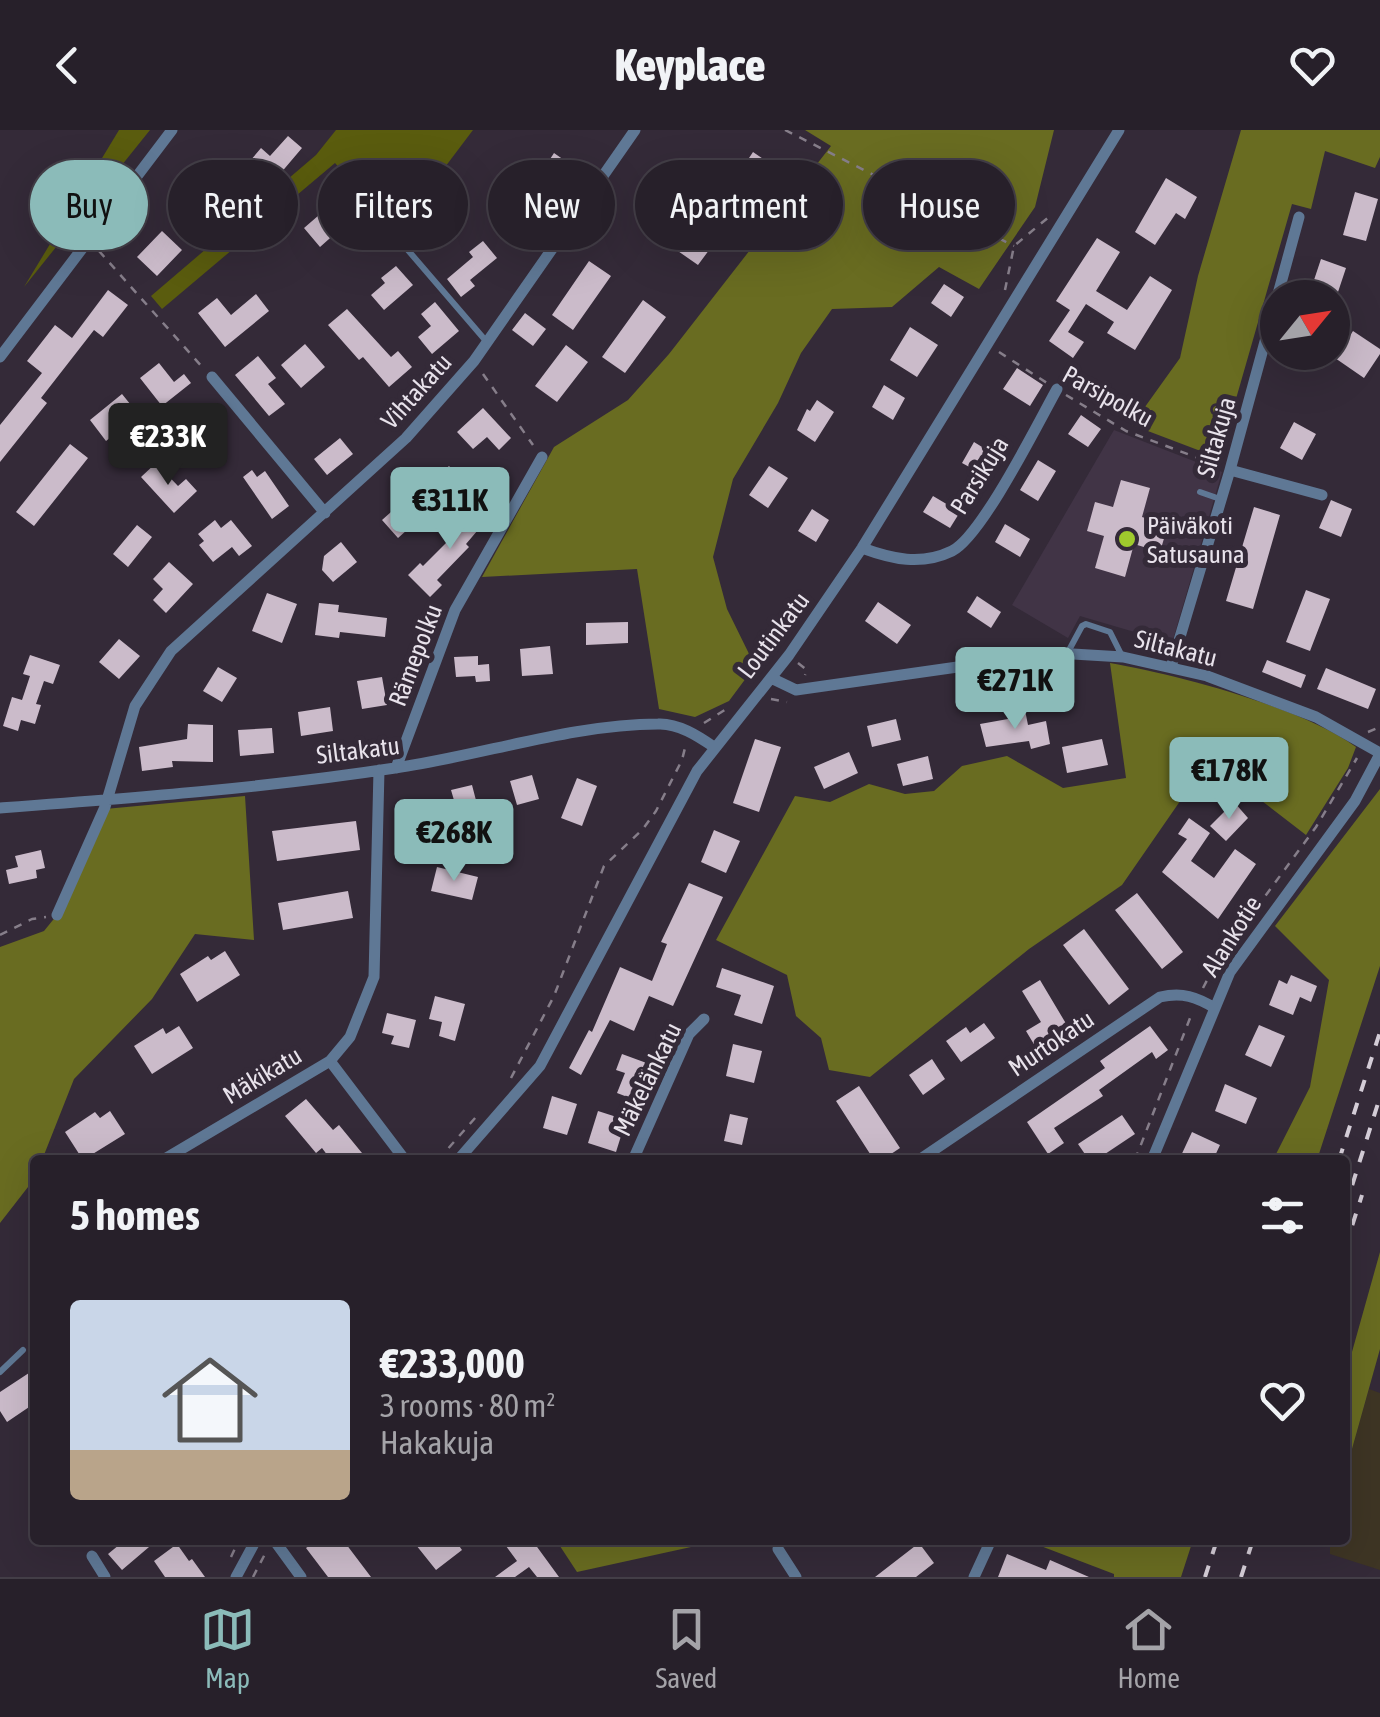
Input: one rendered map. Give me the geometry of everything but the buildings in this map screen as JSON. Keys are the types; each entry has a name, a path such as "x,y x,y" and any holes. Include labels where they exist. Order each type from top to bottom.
{"street":[{"path":"148,161 172,130"},
{"name":"Vihtakatu","path":"57,915 107,800 135,706 171,651 406,438 474,361 636,130"},
{"name":"Loutinkatu","path":"462,1155 540,1066 688,786 862,548 1119,130"},
{"name":"Siltakuja","path":"1171,667 1222,499 1299,217"},
{"path":"0,358 81,250"},
{"path":"212,377 325,512"},
{"name":"Parsikuja","path":"862,548 893,559 924,560 954,550 966,540 988,508 1057,389"},
{"name":"Rämepolku","path":"396,768 455,610 542,457"},
{"path":"1230,470 1322,495"},
{"name":"Siltakatu","path":"770,678 796,690 1067,652 1123,657 1207,676 1316,717 1380,753"},
{"name":"Siltakatu","path":"0,808 396,768 616,726 664,723 693,733 714,747"},
{"name":"Alankotie","path":"1154,1155 1239,959 1355,800 1380,753"},
{"name":"Mäkikatu","path":"172,1155 330,1061 350,1037 374,977 380,770"},
{"name":"Murtokatu","path":"926,1155 1160,996 1192,996 1215,1008"},
{"name":"Mäkelänkatu","path":"634,1155 689,1034 704,1018"},
{"path":"330,1061 401,1155"},
{"path":"236,1577 253,1545"},
{"path":"277,1545 301,1577"},
{"path":"974,1577 990,1545"},
{"path":"778,1549 796,1577"},
{"path":"92,1556 105,1577"}],"lane":[{"path":"408,250 486,342"},
{"path":"1200,492 1222,499"},
{"path":"1067,652 1086,624 1110,632 1123,657"},
{"path":"0,1372 23,1350"}],"path":[{"path":"786,130 863,169"},
{"path":"796,136 802,130"},
{"path":"1015,245 1051,215"},
{"path":"97,250 212,377"},
{"path":"1004,293 1013,250"},
{"name":"Parsipolku","path":"985,344 1126,431 1230,470"},
{"path":"474,361 542,457"},
{"path":"0,935 32,919 57,915"},
{"path":"253,1577 270,1545"}],"shaded area":[{"path":"119,130 150,130 126,160 101,160"},
{"path":"336,130 473,130 450,160 318,160 318,177 298,194 298,170"},
{"path":"805,130 1054,130 1035,207 1015,236 1015,160 863,160 863,250 1006,250 979,289 939,267 892,307 832,309 801,353 778,403 733,479 713,557 727,609 755,666 729,701 695,717 659,709 637,569 482,577 554,447 628,400 750,250 843,250 843,160 820,160 831,146"},
{"path":"1241,130 1380,130 1380,157 1375,168 1325,151 1311,209 1292,204 1270,280 1260,280 1260,315 1219,458 1132,425 1180,358 1198,276"},
{"path":"46,250 54,250 24,287"},
{"path":"205,250 232,250 162,309 151,296"},
{"name":"Päiväkoti Satusauna","path":"1114,430 1222,472 1172,643 1080,616 1068,638 1012,605"},
{"path":"1110,663 1203,684 1304,719 1356,747 1348,768 1306,835 1249,791 1224,791 1203,768 1122,885 1029,949 870,1077 829,1070 821,1038 796,1016 787,975 716,940 795,796 830,802 869,784 905,794 934,791 962,766 1007,756 1063,788 1126,778"},
{"path":"1380,789 1380,966 1319,1155 1276,1155 1310,1087 1329,980 1275,926"},
{"path":"245,796 254,940 195,934 152,999 74,1079 44,1155 30,1155 30,1184 0,1223 0,947 44,931 57,915 105,809"},
{"path":"1380,1252 1380,1349 1350,1456 1350,1359"},
{"path":"1369,1389 1380,1393 1380,1570 1330,1554 1330,1545 1350,1545 1350,1456"},
{"path":"559,1545 700,1545 577,1572"},
{"path":"1038,1545 1191,1545 1181,1577 1114,1574"}],"railway":[{"path":"1341,1155 1380,1032"},
{"path":"1350,1192 1380,1097"},
{"path":"1350,1232 1362,1195"},
{"path":"1205,1577 1215,1545"},
{"path":"1241,1577 1251,1545"}],"place":[{"name":"Päiväkoti Satusauna","path":"1127,539"}]}
